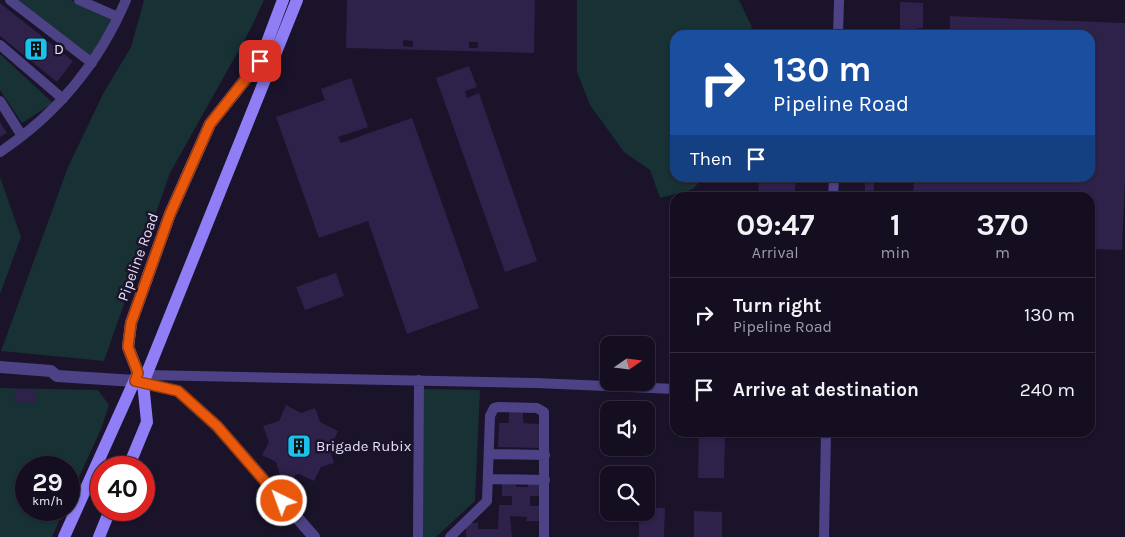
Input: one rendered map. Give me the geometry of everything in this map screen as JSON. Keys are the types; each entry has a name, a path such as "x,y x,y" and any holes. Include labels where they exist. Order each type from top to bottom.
{"main road":[{"name":"Pipeline Road","path":"141,378 128,347 131,323 170,214 210,124 260,61 283,0"},
{"path":"64,537 141,378 297,0"},
{"path":"133,456 147,422 141,378"},
{"path":"99,537 106,521"}],"street":[{"path":"10,0 92,63"},
{"path":"79,0 118,17"},
{"path":"0,152 22,136 63,99 92,63 126,0"},
{"path":"838,30 839,0"},
{"path":"0,45 63,99"},
{"path":"0,101 22,136"},
{"path":"0,367 141,378 419,380 670,389"},
{"path":"141,378 178,391 191,402 217,426 314,537"},
{"path":"418,537 419,380"},
{"path":"450,537 486,501 490,416 494,408 537,408 544,412 544,537"},
{"path":"824,537 826,437"},
{"path":"489,454 545,455"},
{"path":"488,479 545,480"}],"green space":[{"path":"16,0 71,0 114,19 93,58"},
{"path":"144,0 264,0 250,30 170,173 104,361 1,351 68,167 104,92 131,47"},
{"path":"577,0 739,0 752,27 751,30 670,30 670,182 699,182 693,189 682,192 670,192 670,195 660,198 650,170 624,152 590,105 577,72"},
{"path":"0,54 53,103 22,123 0,90"},
{"path":"0,177 21,237 0,294"},
{"path":"0,388 98,390 109,405 101,429 80,475 80,456 15,456 15,521 59,521 52,537 0,537"},
{"path":"423,389 480,390 475,501 436,537 421,537"}],"building":[{"path":"347,0 535,0 534,53 346,48","holes":["403,40 413,41 413,47 403,46","469,42 478,42 478,48 469,48"]},
{"path":"900,2 923,3 923,28 900,30"},
{"name":"D","path":"0,3 73,61 57,82 0,36"},
{"path":"950,16 1125,23 1125,179 1122,250 1095,249 1095,192 913,192 914,182 1095,182 1095,30 950,30"},
{"path":"469,66 477,87 465,91 467,98 479,93 537,261 505,272 436,78"},
{"path":"351,78 368,127 338,137 341,143 412,118 479,308 407,334 368,221 319,238 276,117 325,100 321,89"},
{"path":"0,122 7,133 0,137"},
{"path":"759,182 795,182 795,192 758,192"},
{"path":"865,182 874,182 874,192 865,192"},
{"path":"336,273 344,296 305,310 296,287"},
{"path":"15,389 36,390 35,403 14,402"},
{"name":"Brigade Rubix","path":"286,405 301,413 315,408 320,422 338,431 330,449 334,463 321,467 314,481 299,474 282,481 276,462 262,455 269,442 263,426 279,421"},
{"path":"509,410 523,410 523,423 539,424 539,448 498,447 499,423 509,423"},
{"path":"699,437 725,437 724,478 698,478"},
{"path":"502,480 516,480 516,487 528,487 528,481 540,481 540,496 530,496 530,506 540,506 540,521 526,521 527,517 510,516 512,537 466,537 466,523 478,523 478,529 498,529 499,505 512,505 512,496 502,496"},
{"path":"655,508 665,508 664,537 639,537 639,521 655,521"},
{"path":"694,511 722,512 722,537 694,537"}],"place":[{"name":"D","path":"36,49"},
{"name":"Brigade Rubix","path":"299,446"}],"route":[{"path":"260,61 210,124 170,214 131,323 128,347 138,373 135,381 178,391 217,426 282,501"}]}
